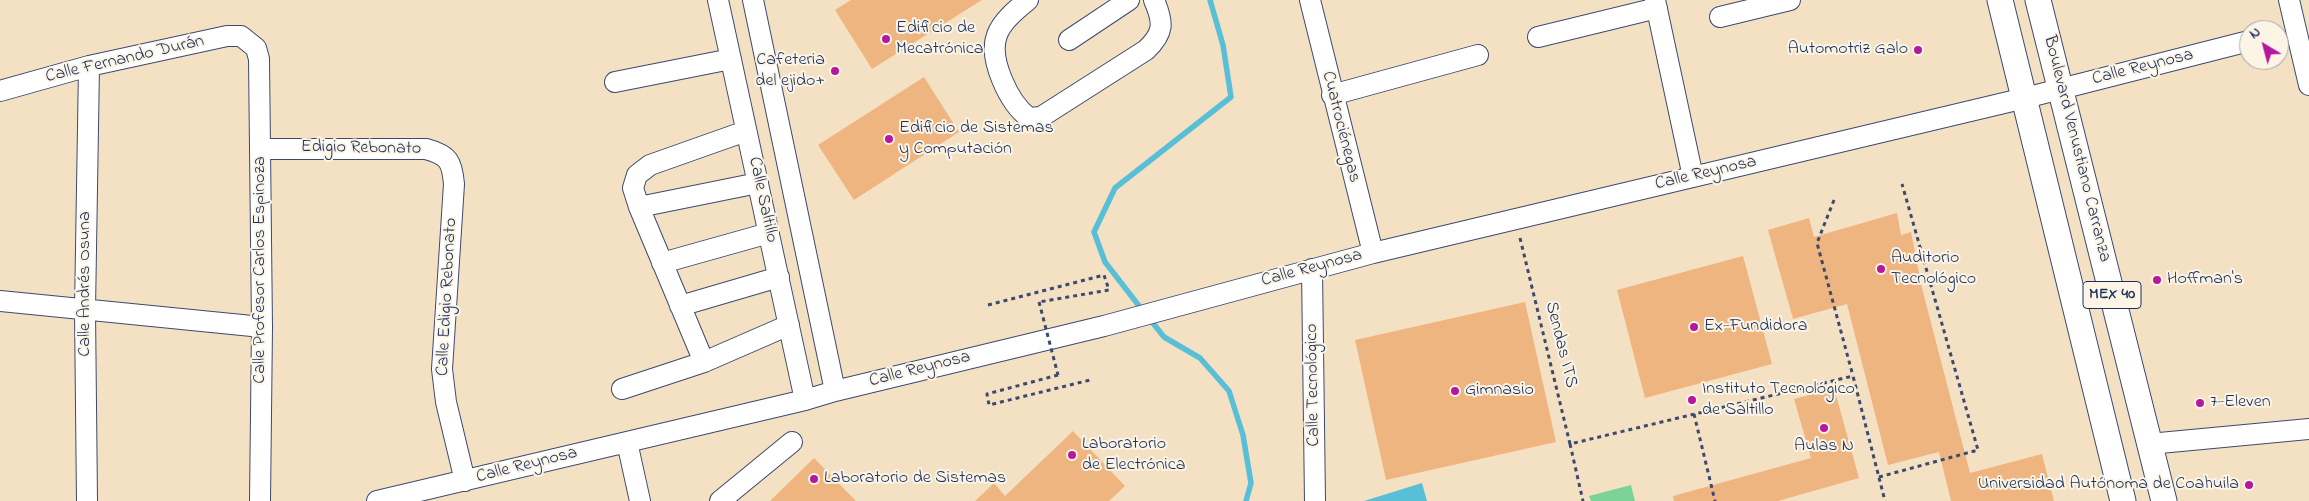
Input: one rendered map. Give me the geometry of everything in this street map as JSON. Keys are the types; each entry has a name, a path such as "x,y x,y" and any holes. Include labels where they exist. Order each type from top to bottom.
{"main road":[{"name":"MEX 40","path":"2000,0 2123,501"},
{"name":"Boulevard Venustiano Carranza","path":"2038,0 2164,501"}],"street":[{"name":"Calle Saltillo","path":"718,0 805,400"},
{"name":"Calle Saltillo","path":"752,0 835,391"},
{"path":"1028,0 1011,15 998,33 994,47 997,65 1010,96 1019,110 1028,118 1041,117 1146,50 1157,40 1162,28 1159,12 1154,0"},
{"path":"1069,40 1129,0"},
{"name":"Cuatrociénegas","path":"1310,0 1372,253"},
{"path":"1720,17 1790,0"},
{"path":"2289,0 2309,85"},
{"path":"1538,37 1656,4 1693,177"},
{"name":"Calle Fernando Durán","path":"0,92 89,66 227,36 241,36 250,41"},
{"name":"Calle Profesor Carlos Espinoza","path":"250,41 256,48 259,59 262,327 260,501"},
{"name":"Calle Reynosa","path":"377,501 805,400 835,391 1104,326 1372,253 2025,98 2239,44"},
{"path":"1332,95 1478,55"},
{"path":"615,82 731,59"},
{"name":"Calle Andrés Osuna","path":"87,501 84,310 89,66"},
{"path":"704,362 639,207 633,188 636,175 650,165 746,131"},
{"name":"Edigio Rebonato","path":"260,149 426,149 440,152 448,159 453,170"},
{"name":"Calle Edigio Rebonato","path":"453,170 454,184 442,369 446,402 465,481"},
{"path":"639,207 758,182"},
{"path":"662,263 769,233"},
{"name":"Calle Tecnológico","path":"1312,268 1315,501"},
{"path":"680,306 779,277"},
{"path":"0,301 262,327"},
{"path":"622,390 704,362 789,324"},
{"path":"2150,444 2309,429"},
{"path":"627,442 640,501"},
{"path":"720,501 792,442"}],"path":[{"path":"1879,477 1978,450 1902,184"},
{"path":"1834,200 1818,243 1885,501"},
{"name":"Sendas ITS","path":"1524,253 1583,501"},
{"path":"988,305 1104,275 1109,290 1038,302 1058,376 987,394 989,405 1090,380"},
{"path":"1570,444 1852,376"},
{"path":"1694,414 1715,501"}],"green space":[{"path":"1631,485 1635,501 1591,501 1589,496"}],"water":[{"path":"1422,483 1427,501 1364,501"}],"building":[{"name":"Edificio de Mecatrónica","path":"851,0 982,0 872,69 835,10"},
{"name":"Edificio de Sistemas y Computación","path":"924,77 959,132 854,200 818,145"},
{"path":"1897,213 1901,235 1911,232 1922,288 1970,473 2042,454 2054,501 1951,501 1939,452 1888,465 1847,304 1793,319 1768,230 1809,218 1814,237"},
{"name":"Ex-Fundidora","path":"1743,256 1772,364 1645,398 1617,290"},
{"name":"Gimnasio","path":"1525,302 1556,442 1386,480 1355,340"},
{"name":"Aulas N","path":"1834,388 1859,478 1778,501 1674,501 1673,496 1811,458 1794,399"},
{"name":"Laboratorio de Electrónica","path":"1073,431 1125,486 1109,501 975,501 994,483 1005,496"},
{"name":"Laboratorio de Sistemas","path":"814,458 856,501 770,501"}],"waterway":[{"path":"1143,311 1105,262 1094,232 1115,188 1231,97 1223,45 1210,0"},
{"path":"1149,318 1164,337 1200,358 1229,391 1243,435 1251,483 1246,501"}],"place":[{"name":"Edificio de Mecatrónica","path":"886,39"},
{"name":"Automotriz Galo","path":"1918,50"},
{"name":"Cafeteria del ejido+","path":"835,71"},
{"name":"Edificio de Sistemas y Computación","path":"889,139"},
{"name":"Auditorio Tecnológico","path":"1881,269"},
{"name":"Hoffman's","path":"2157,280"},
{"name":"Ex-Fundidora","path":"1694,327"},
{"name":"Gimnasio","path":"1455,391"},
{"name":"Instituto Tecnológico de Saltillo","path":"1692,400"},
{"name":"7-Eleven","path":"2200,403"},
{"name":"Aulas N","path":"1824,428"},
{"name":"Laboratorio de Electrónica","path":"1072,455"},
{"name":"Laboratorio de Sistemas","path":"814,479"},
{"name":"Universidad Autónoma de Coahuila","path":"2249,485"}]}
